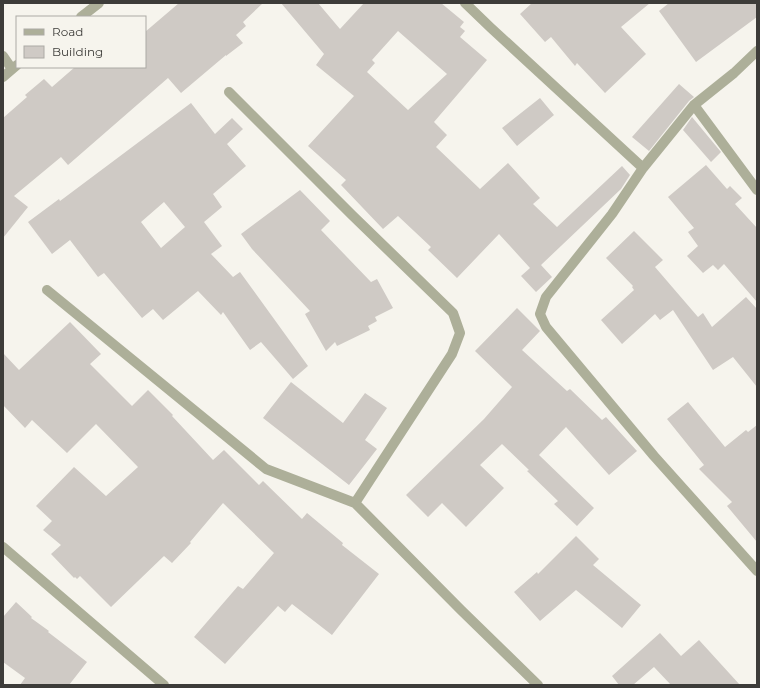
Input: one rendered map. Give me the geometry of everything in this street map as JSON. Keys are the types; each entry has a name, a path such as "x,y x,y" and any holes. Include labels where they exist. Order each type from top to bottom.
{"street":[{"path":"82,16 99,3"},
{"path":"465,3 644,168"},
{"path":"757,51 734,73 694,106 644,168 612,214 546,297 540,314 546,327 654,456 757,571"},
{"path":"3,56 14,67 3,76"},
{"path":"229,92 453,313 460,333 452,354 355,503"},
{"path":"694,106 757,190"},
{"path":"47,290 266,468 355,503 538,685"},
{"path":"3,547 164,685"}],"building":[{"path":"179,3 263,3 243,22 246,26 236,35 243,43 226,55 181,93 168,78 68,165 61,157 14,196 28,207 3,238 3,118 27,97 25,95 44,79 52,87 74,68 146,68 146,31"},
{"path":"281,3 318,3 340,29 364,3 441,3 464,22 460,27 465,31 460,37 487,60 434,122 447,135 436,147 480,189 508,163 540,198 533,204 557,227 622,166 630,175 621,189 541,265 552,277 536,292 521,276 530,268 499,234 457,278 428,250 431,247 398,216 383,229 341,185 346,180 308,146 354,96 316,65 324,54","holes":["398,31 447,74 408,110 367,72 375,63 372,60"]},
{"path":"532,3 650,3 621,27 646,54 605,93 577,63 575,66 551,37 545,42 520,14"},
{"path":"669,3 757,3 757,17 696,62 659,11"},
{"path":"679,84 694,97 689,101 649,151 632,137"},
{"path":"540,98 554,115 517,146 502,128"},
{"path":"191,103 215,134 232,118 243,129 227,144 246,166 213,194 222,207 204,222 222,246 211,254 233,277 240,272 308,366 293,379 261,342 250,350 223,312 221,315 198,291 163,320 153,309 142,318 104,273 98,277 70,240 52,254 28,222 59,199 60,201","holes":["164,202 185,227 161,248 141,222"]},
{"path":"692,117 721,152 711,162 683,130"},
{"path":"706,165 727,189 730,186 742,198 735,204 757,228 757,302 724,264 718,270 713,265 703,273 687,256 698,246 688,232 694,228 668,197"},
{"path":"300,190 330,221 321,230 371,282 377,279 393,308 375,317 377,321 368,326 370,330 337,346 335,342 326,351 305,314 310,311 252,249 241,234"},
{"path":"634,231 663,260 655,267 698,317 703,313 712,327 746,297 757,309 757,387 733,357 713,370 673,310 660,320 655,314 622,344 601,320 634,290 632,287 633,286 606,258"},
{"path":"517,308 540,331 522,350 567,391 570,389 602,420 606,417 637,451 609,475 566,427 539,455 594,508 577,526 554,504 558,501 502,444 480,465 504,488 466,527 442,503 428,517 406,495 484,419 512,387 475,351"},
{"path":"70,322 101,354 90,364 132,406 148,390 173,415 172,416 213,460 224,450 259,485 263,481 302,519 307,513 343,543 342,545 379,574 332,635 292,604 285,612 278,606 225,664 194,637 238,586 243,589 274,553 223,503 190,542 191,543 172,563 164,556 111,607 80,576 77,579 75,577 74,578 51,554 61,545 43,530 52,521 36,506 74,467 106,496 138,467 96,424 67,453 32,420 25,428 3,405 3,353 19,370"},
{"path":"291,382 343,423 365,393 387,408 365,440 377,449 349,485 263,418"},
{"path":"688,402 725,447 746,430 748,432 757,425 757,542 727,506 732,502 699,469 704,465 667,419"},
{"path":"576,536 599,559 593,565 641,605 622,628 576,590 540,621 514,592 537,572 538,574"},
{"path":"16,602 32,617 31,618 87,662 69,685 20,685 25,678 3,662 3,617"},
{"path":"660,633 681,656 699,640 740,685 671,685 654,667 633,685 619,685 612,676"}]}
